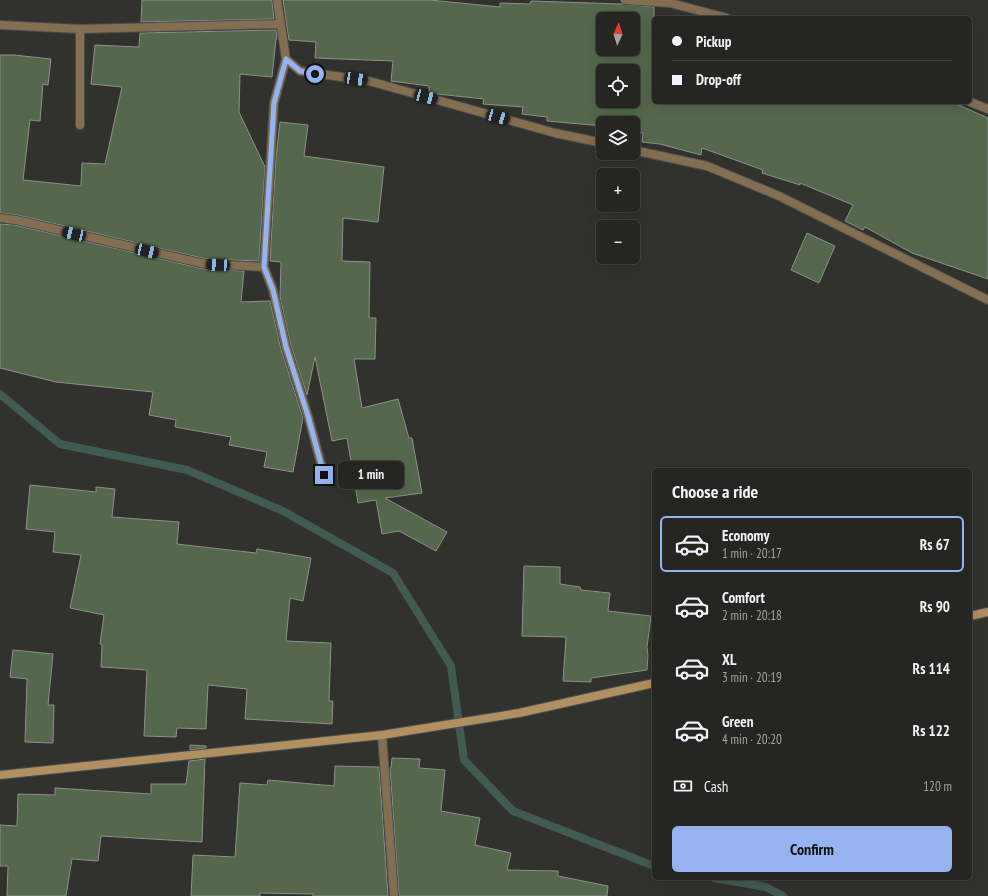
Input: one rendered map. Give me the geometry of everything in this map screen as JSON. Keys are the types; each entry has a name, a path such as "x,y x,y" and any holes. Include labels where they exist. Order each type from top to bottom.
{"street":[{"path":"276,0 286,59 274,103 264,267 273,290 286,347 308,416 324,475"},
{"path":"625,0 670,3 719,16"},
{"path":"0,25 80,29 280,24"},
{"path":"80,29 80,125"},
{"path":"286,59 300,71 369,81 555,133 596,142"},
{"path":"972,103 988,108"},
{"path":"640,151 708,166 779,196 988,300"},
{"path":"0,218 16,220 205,264 264,267"},
{"path":"972,616 988,612"},
{"path":"0,775 382,735 519,713 652,683"},
{"path":"382,735 394,896"}],"building":[{"path":"142,0 272,0 274,19 141,22"},
{"path":"283,0 430,0 500,7 500,3 530,4 531,1 621,4 654,7 654,16 652,16 652,104 956,104 988,118 988,279 912,253 865,227 863,230 845,221 853,205 800,183 800,185 762,173 763,170 702,148 701,155 660,144 642,142 643,133 640,132 640,116 596,116 596,125 547,121 547,117 522,114 523,107 483,104 484,99 437,94 429,92 429,86 391,81 393,61 315,58 316,42 289,40"},
{"path":"276,30 277,39 272,77 240,74 239,112 265,167 259,261 206,259 17,215 0,213 0,55 51,59 48,85 43,84 40,121 30,120 23,180 81,186 82,163 105,164 122,87 91,84 95,45 139,47 140,33"},
{"path":"280,122 308,125 304,156 384,167 378,222 343,218 342,261 370,262 369,318 376,318 375,359 354,359 362,408 398,399 409,438 412,438 422,493 385,498 447,532 436,551 399,531 382,534 376,500 358,503 347,438 332,441 315,357 307,395 291,346 280,297 281,262 270,261 276,157"},
{"path":"0,224 15,225 204,269 244,271 241,302 270,301 281,349 303,418 293,472 264,467 267,452 229,445 231,437 175,427 176,420 149,415 153,392 56,382 0,368"},
{"path":"807,233 835,246 819,283 791,270"},
{"path":"30,485 96,492 96,487 115,489 112,517 179,522 177,544 256,553 257,549 311,558 303,601 290,598 286,641 331,643 329,701 333,701 332,724 245,719 247,689 208,685 206,729 177,728 176,737 144,736 147,670 101,667 102,645 100,644 104,615 70,608 81,555 53,552 55,532 26,529"},
{"path":"524,566 560,567 560,584 580,587 581,590 610,593 608,611 651,616 647,647 647,670 591,678 591,682 563,681 566,637 522,636"},
{"path":"13,650 53,654 48,705 54,705 53,743 25,742 27,679 10,677"},
{"path":"190,745 206,746 206,748 190,750"},
{"path":"392,758 420,759 419,768 445,770 441,811 480,818 475,845 511,853 507,870 558,871 558,876 608,886 607,896 399,896 390,768"},
{"path":"205,759 202,842 101,836 98,861 72,859 66,896 7,896 8,866 0,866 0,825 17,826 18,794 55,795 55,788 151,794 151,784 186,784 189,761"},
{"path":"335,766 379,767 388,896 313,896 313,894 260,893 260,896 191,896 193,855 235,857 240,783 267,785 268,780 334,786"}],"waterway":[{"path":"0,394 60,444 187,470 283,511 393,573 451,666 464,760 513,811 652,865"},
{"path":"726,880 766,887 783,896"}],"route":[{"path":"315,74 300,71 286,59 274,103 264,267 273,290 286,347 308,416 324,475"}]}
